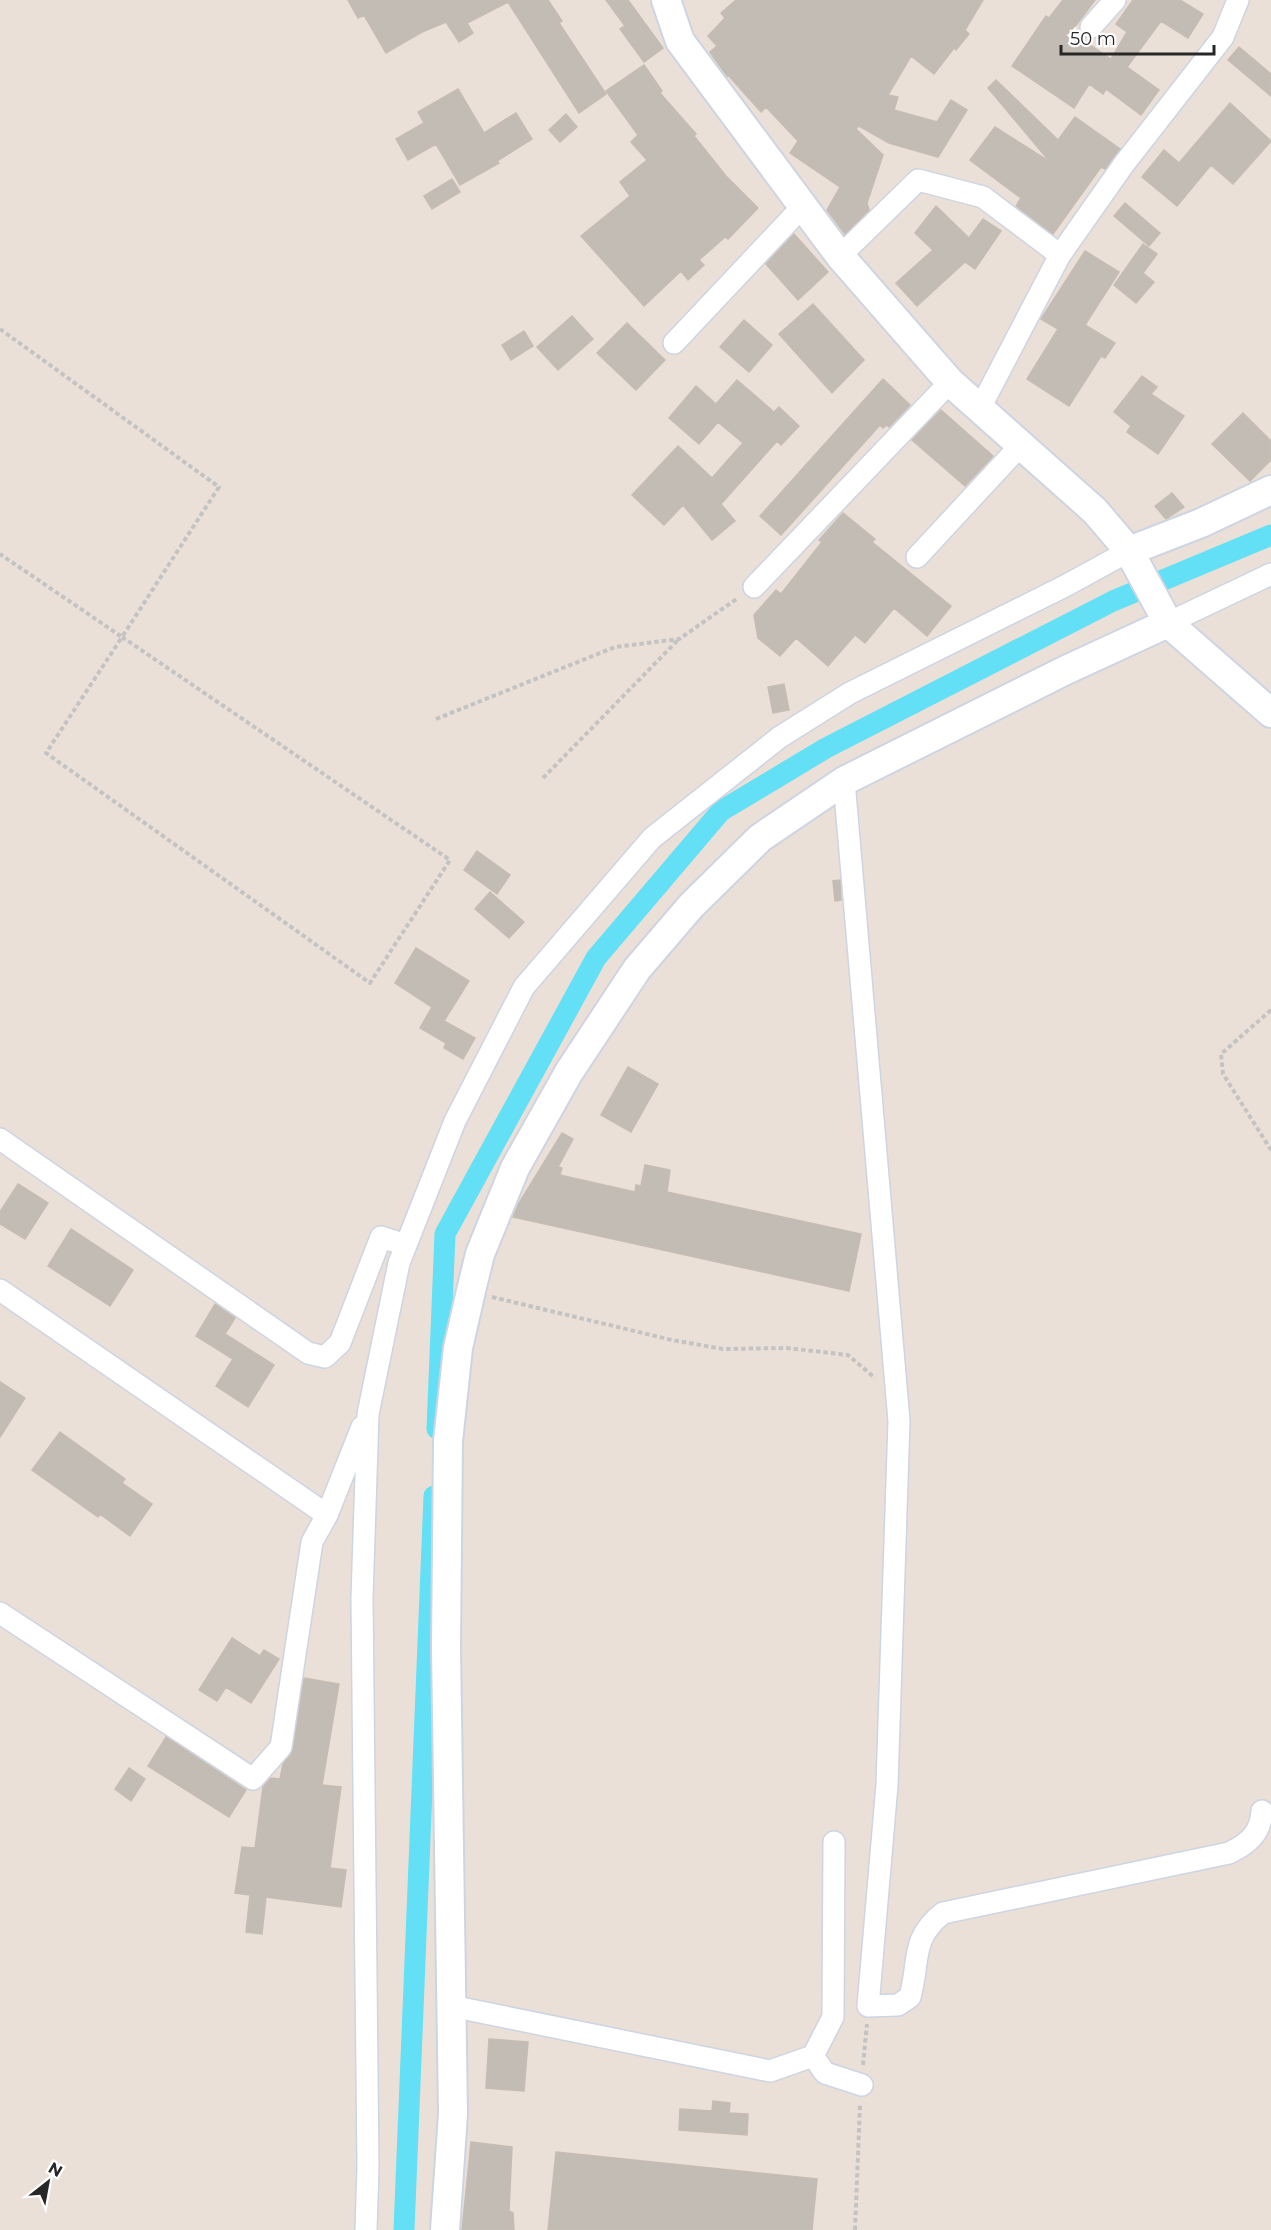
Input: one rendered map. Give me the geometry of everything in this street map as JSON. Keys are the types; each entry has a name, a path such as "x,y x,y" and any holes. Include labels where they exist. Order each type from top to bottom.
{"street":[{"path":"666,0 681,41 840,256 950,382 1095,511 1133,557 1168,623 1271,713"},
{"path":"1091,27 1115,0"},
{"path":"979,410 1060,255 1124,164 1223,37 1238,0"},
{"path":"840,256 918,180 983,197 1060,255"},
{"path":"674,343 803,207"},
{"path":"754,588 950,382"},
{"path":"917,557 1020,446"},
{"path":"366,2230 369,2167 362,1598 368,1414 399,1263 455,1121 524,987 652,838 780,737 850,693 1065,586 1133,557 1271,490"},
{"path":"445,2230 453,2114 447,1660 448,1441 458,1348 480,1254 515,1168 569,1072 637,969 691,906 760,838 844,781 1066,670 1271,574"},
{"path":"844,781 898,1421 887,1785 868,2006 898,2005 910,1997 920,1940 928,1925 943,1913 1229,1853 1245,1846 1261,1826 1262,1811"},
{"path":"0,1139 308,1353 325,1357 340,1343 381,1237 406,1245"},
{"path":"0,1290 327,1515"},
{"path":"0,1614 253,1779 281,1747 312,1542 327,1515 368,1414"},
{"path":"451,2006 770,2071 813,2056 833,2018 834,1842"},
{"path":"813,2056 825,2073 862,2085"}],"path":[{"path":"0,329 219,487 122,637 46,753 370,983 450,860 122,637 0,554"},
{"path":"543,778 679,639 754,588"},
{"path":"436,719 615,647 679,639"},
{"path":"1271,1010 1221,1054 1223,1074 1271,1150"},
{"path":"471,1292 723,1350 787,1348 848,1355 896,1396"},
{"path":"855,2230 868,2006"}],"building":[{"path":"348,0 548,0 562,21 559,23 606,94 579,113 508,2 467,23 473,33 459,42 446,22 422,32 386,53 364,15 358,18"},
{"path":"606,0 628,0 663,48 644,62 620,29 625,26"},
{"path":"736,0 983,0 965,30 969,34 956,50 954,48 934,74 911,56 888,95 898,97 894,110 937,122 951,100 967,110 938,157 889,143 859,126 856,129 883,155 867,203 869,210 845,234 827,210 840,187 790,153 798,141 766,107 761,112 727,76 710,52 717,46 708,36 725,18 721,13"},
{"path":"1063,0 1095,0 1071,32 1111,59 1127,32 1116,24 1133,0 1180,0 1203,14 1188,38 1161,21 1127,67 1159,90 1141,115 1106,89 1103,94 1089,84 1074,108 1012,66 1046,16 1049,18"},
{"path":"1239,47 1271,74 1271,96 1228,60"},
{"path":"644,65 662,91 660,93 696,134 694,136 726,176 758,208 728,239 725,237 699,260 704,265 688,280 681,271 644,306 581,236 630,196 620,182 647,160 631,142 638,135 606,91"},
{"path":"996,80 1058,140 1075,117 1120,149 1105,169 1101,167 1053,234 1016,206 1021,198 970,160 995,127 1050,162 988,88"},
{"path":"458,89 484,133 516,113 532,139 497,161 499,163 460,185 436,144 408,160 396,139 424,123 418,112"},
{"path":"1230,103 1271,141 1233,184 1211,165 1177,206 1142,177 1164,150 1179,163"},
{"path":"566,114 577,127 560,142 549,130"},
{"path":"452,179 460,192 432,209 424,196"},
{"path":"1125,203 1160,233 1149,246 1114,216"},
{"path":"936,206 969,238 983,219 1001,231 975,269 965,262 917,306 896,283 933,250 915,233"},
{"path":"794,234 828,272 798,300 766,264"},
{"path":"1143,244 1157,254 1143,273 1154,282 1136,303 1114,285"},
{"path":"1085,251 1119,272 1085,325 1115,343 1105,358 1101,356 1069,406 1027,379 1058,329 1041,319"},
{"path":"813,304 864,360 832,393 779,334"},
{"path":"572,316 593,339 558,370 537,347"},
{"path":"744,320 772,345 749,372 720,347"},
{"path":"627,323 665,360 636,390 597,353"},
{"path":"524,331 533,346 511,360 502,345"},
{"path":"1142,376 1157,387 1151,394 1184,416 1158,454 1127,432 1131,426 1114,412"},
{"path":"883,379 910,405 889,427 887,425 883,428 880,425 781,535 760,516"},
{"path":"737,380 774,412 779,407 799,426 781,445 777,441 721,504 735,521 712,540 683,505 664,525 632,495 678,446 712,478 743,443 718,422 699,444 669,418 696,386 716,404"},
{"path":"941,410 993,456 965,486 912,440"},
{"path":"1243,413 1271,441 1271,460 1250,481 1212,444"},
{"path":"1172,493 1184,507 1166,519 1155,506"},
{"path":"843,513 875,539 872,542 951,606 927,636 894,608 865,643 855,635 828,666 796,638 780,656 758,638 754,615 776,590 781,594 822,542 819,540"},
{"path":"784,684 789,710 773,713 768,687"},
{"path":"477,851 510,875 497,894 464,870"},
{"path":"840,880 841,900 835,901 833,881"},
{"path":"490,892 524,922 509,938 475,909"},
{"path":"416,948 469,981 444,1021 475,1038 463,1059 444,1048 446,1043 420,1028 432,1007 395,983"},
{"path":"628,1067 658,1084 631,1132 601,1115"},
{"path":"562,1133 573,1139 558,1167 562,1168 560,1175 635,1192 636,1185 641,1186 645,1165 670,1170 667,1192 861,1234 849,1291 513,1217 519,1203"},
{"path":"18,1184 48,1203 25,1239 0,1224 0,1212"},
{"path":"71,1229 133,1270 110,1306 48,1266"},
{"path":"215,1304 235,1318 225,1334 274,1365 248,1407 216,1386 233,1359 196,1336"},
{"path":"0,1382 25,1398 0,1437"},
{"path":"60,1432 125,1479 122,1483 152,1504 130,1536 100,1514 98,1517 32,1470"},
{"path":"232,1638 260,1656 264,1650 279,1659 251,1703 226,1687 217,1701 199,1690"},
{"path":"304,1678 339,1684 322,1785 341,1787 330,1868 346,1870 341,1907 266,1897 262,1934 246,1932 250,1895 235,1893 242,1847 255,1848 263,1787 271,1778 280,1779 283,1764 293,1750"},
{"path":"166,1737 246,1790 229,1817 148,1766"},
{"path":"129,1768 145,1779 131,1801 115,1789"},
{"path":"489,2039 528,2042 524,2091 486,2088"},
{"path":"713,2101 730,2103 729,2113 748,2114 747,2135 679,2130 680,2109 712,2111"},
{"path":"471,2142 512,2147 509,2211 513,2213 514,2230 462,2230"},
{"path":"556,2152 817,2179 812,2230 548,2230"}],"waterway":[{"path":"437,1429 445,1234 596,958 721,811 826,748 1113,601 1271,535"},
{"path":"404,2230 434,1496"}]}
